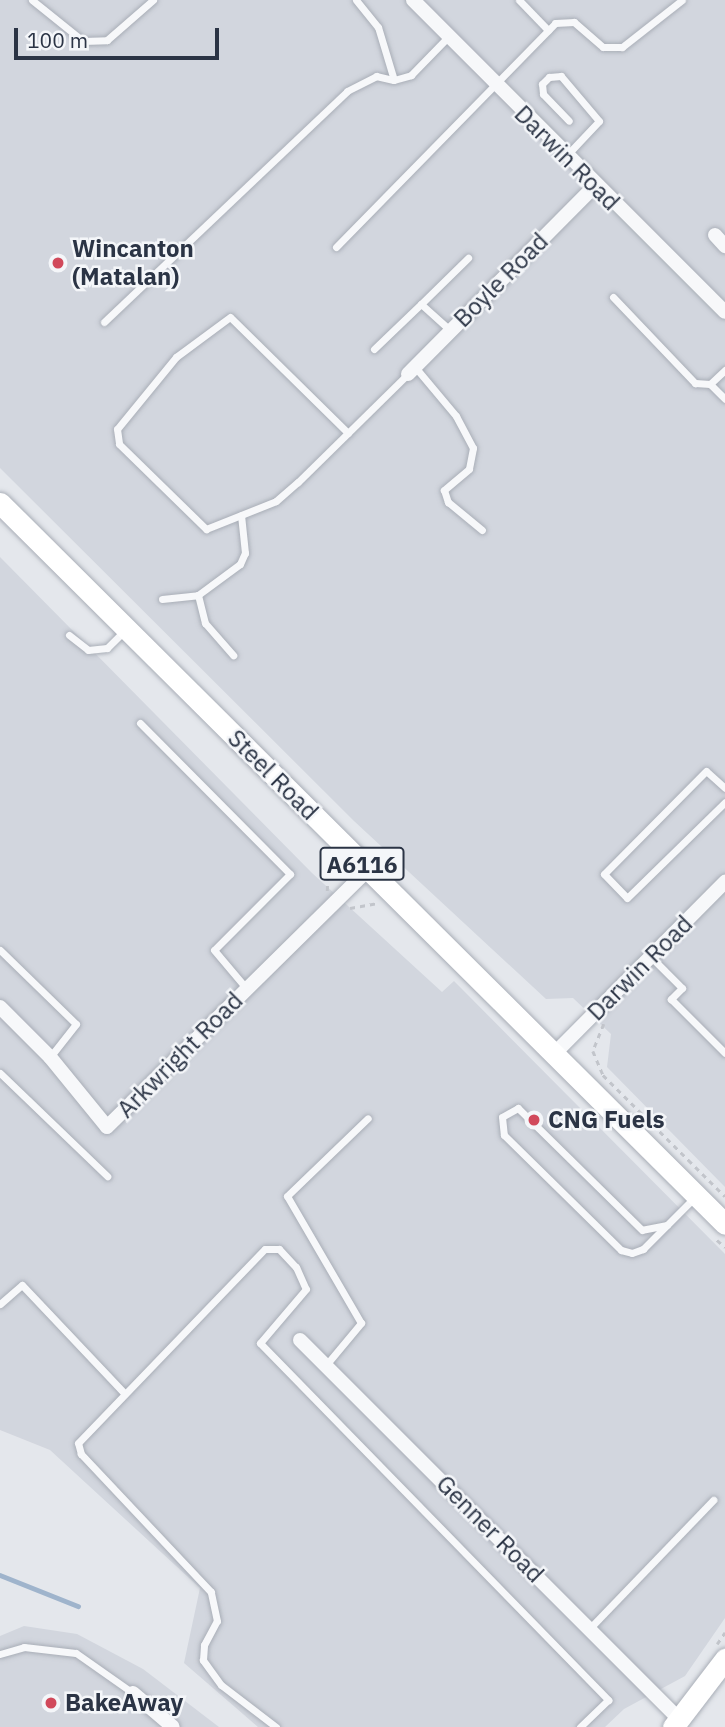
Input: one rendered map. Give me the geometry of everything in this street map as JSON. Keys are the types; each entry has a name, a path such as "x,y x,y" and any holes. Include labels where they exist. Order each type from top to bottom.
{"main road":[{"name":"Steel Road","path":"0,503 725,1224"},
{"path":"676,1723 725,1659"}],"street":[{"name":"Darwin Road","path":"413,0 492,83 725,312"},
{"name":"Boyle Road","path":"411,371 595,186"},
{"name":"Arkwright Road","path":"0,1007 50,1057 107,1127 368,870"},
{"name":"Darwin Road","path":"554,1054 725,882"},
{"name":"Genner Road","path":"300,1339 590,1628 676,1723"},
{"path":"133,1693 164,1724"}],"lane":[{"path":"32,0 83,41 107,40 153,0"},
{"path":"356,0 378,27 394,80"},
{"path":"519,0 548,30"},
{"path":"336,247 492,83 555,23 574,22 603,47 622,47 682,0"},
{"path":"104,322 347,91 376,76 394,80 411,75 448,37"},
{"path":"566,156 599,121 561,76 549,77 542,84 543,94 569,121"},
{"path":"374,349 468,258"},
{"path":"613,297 695,383 710,384 725,399"},
{"path":"421,304 451,331"},
{"path":"348,433 230,317 176,357 117,429 119,444 206,529 276,501 348,433 411,371 452,410 470,440 469,469 444,490 448,502 482,530"},
{"path":"710,384 725,370"},
{"path":"162,599 198,595 240,564 245,554 241,515"},
{"path":"198,595 205,623 233,655"},
{"path":"69,635 88,650 107,648 126,629"},
{"path":"140,723 290,874 214,950 247,989"},
{"path":"725,788 706,771 604,874 626,898 725,802"},
{"path":"0,950 76,1024 50,1057"},
{"path":"651,957 682,988 671,999 725,1053"},
{"path":"0,1073 107,1175"},
{"path":"667,1225 642,1230 518,1108 502,1117 504,1135 621,1250 632,1253 643,1249 667,1225 697,1195"},
{"path":"326,1365 360,1323 287,1196 368,1118"},
{"path":"276,1727 221,1685 203,1660 204,1645 217,1621 211,1592 81,1454 78,1443 83,1434 265,1249 279,1249 296,1268 306,1289 260,1343 608,1700 580,1727"},
{"path":"0,1304 22,1285 124,1393"},
{"path":"590,1628 713,1500"},
{"path":"0,1654 24,1647 76,1653 133,1693"}],"path":[{"path":"594,1014 604,1024 593,1051 603,1075 725,1196"}],"shaded area":[{"path":"0,0 725,0 725,1187 607,1067 611,1034 573,998 546,999 354,821 0,468"},
{"path":"0,557 312,873 442,992 454,981 725,1254 725,1618 685,1676 624,1709 605,1727 258,1727 184,1663 200,1588 50,1450 0,1430"},
{"path":"24,1626 77,1634 143,1669 219,1727 0,1727 0,1636"}],"waterway":[{"path":"0,1575 78,1606"}],"place":[{"name":"Wincanton (Matalan)","path":"58,263"},
{"name":"CNG Fuels","path":"534,1120"},
{"name":"BakeAway","path":"51,1703"}]}
